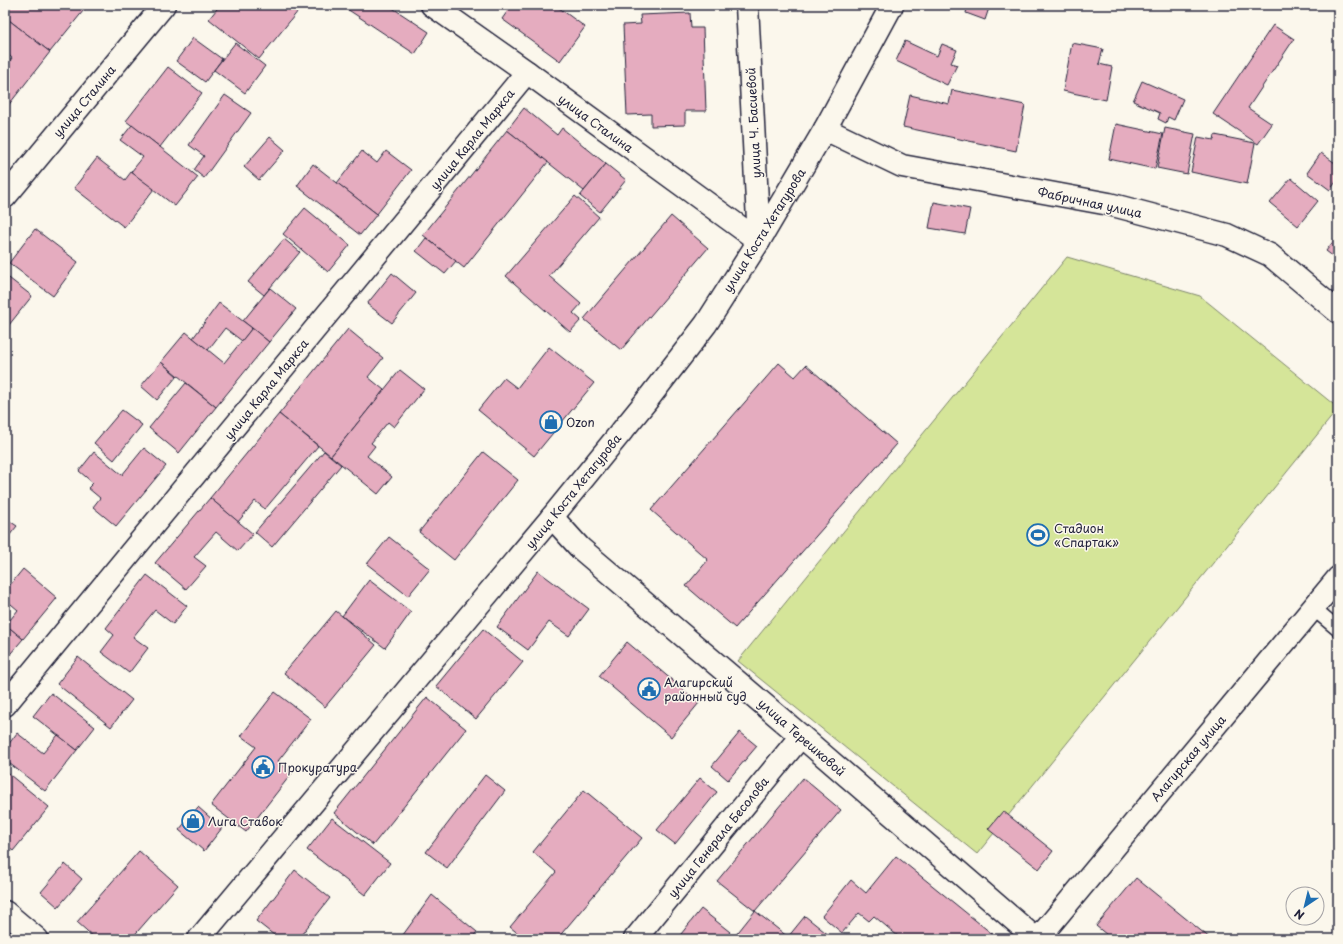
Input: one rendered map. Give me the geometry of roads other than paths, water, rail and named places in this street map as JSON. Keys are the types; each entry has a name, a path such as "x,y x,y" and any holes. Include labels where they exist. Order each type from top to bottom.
{"street":[{"name":"улица Сталина","path":"5,197 164,5"},
{"name":"улица Сталина","path":"432,5 527,72 759,241"},
{"name":"улица Ч. Басиевой","path":"747,5 759,241"},
{"name":"улица Коста Хетагурова","path":"199,939 552,517 648,399 706,324 759,241 825,129 892,5"},
{"name":"улица Карла Маркса","path":"5,705 527,72"},
{"name":"Фабричная улица","path":"825,129 902,166 1109,204 1227,235 1270,255 1338,312"},
{"name":"улица Терешковой","path":"552,517 580,548 1037,939"},
{"name":"Алагирская улица","path":"1037,939 1338,578"},
{"name":"улица Генерала Бесолова","path":"635,939 801,736"},
{"path":"5,912 37,939"}],"lane":[{"path":"1313,608 1338,629"}],"place":[{"name":"Ozon","path":"551,422"},
{"name":"Стадион «Спартак»","path":"1038,535"},
{"name":"Алагирский районный суд","path":"649,689"},
{"name":"Прокуратура","path":"263,767"},
{"name":"Лига Ставок","path":"193,821"}]}
